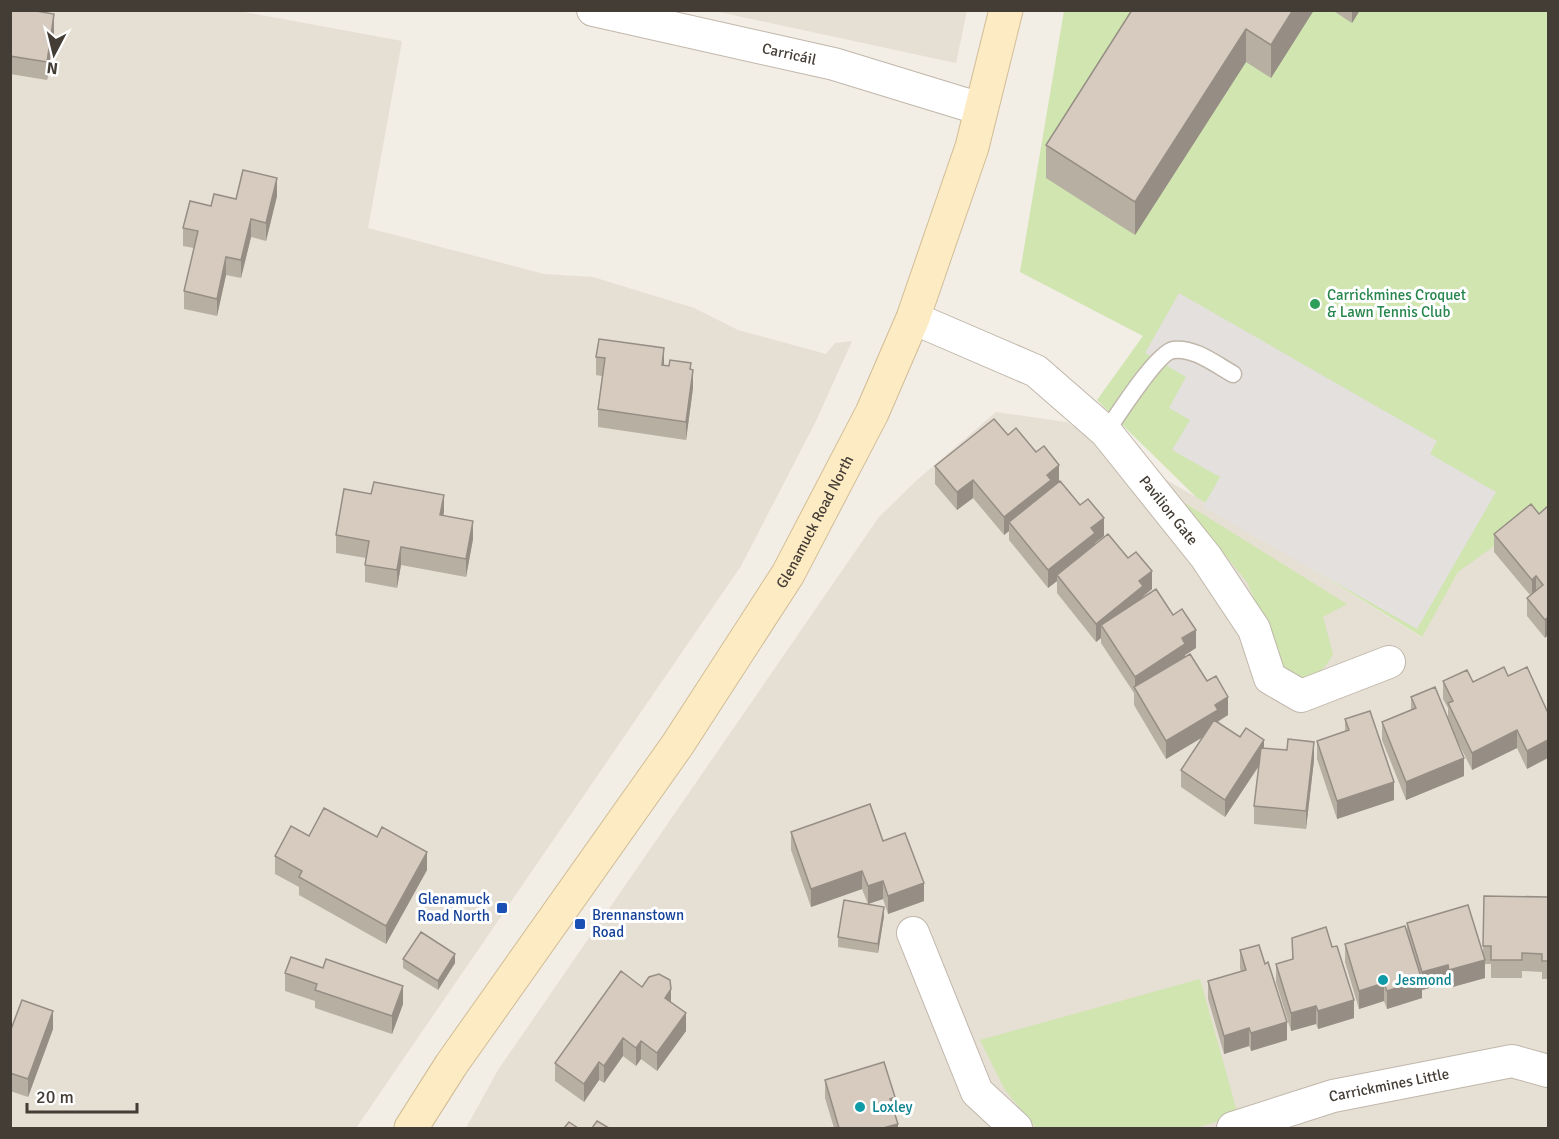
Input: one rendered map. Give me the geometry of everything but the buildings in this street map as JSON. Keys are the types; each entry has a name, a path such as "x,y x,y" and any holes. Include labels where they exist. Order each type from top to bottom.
{"main road":[{"name":"Glenamuck Road North","path":"411,1128 458,1055 678,744 788,574 872,413 913,318 972,147 1006,10"}],"street":[{"name":"Carricáil","path":"593,10 834,64 981,109"},
{"name":"Pavilion Gate","path":"913,318 1036,371 1106,432 1212,566 1254,629 1270,678 1302,696 1389,662"},
{"path":"913,933 977,1092 1016,1128"},
{"name":"Carrickmines Little","path":"1233,1128 1333,1096 1512,1061 1548,1071"}],"lane":[{"path":"1106,432 1147,374 1164,354 1172,350 1189,351 1233,374"}],"shaded area":[{"path":"967,10 956,63 714,11"},
{"path":"10,11 239,11 402,41 368,228 544,274 593,277 694,308 738,330 826,354 835,343 852,341 816,421 741,566 356,1128 11,1128"},
{"path":"1179,293 1437,441 1430,454 1496,492 1417,629 1203,507 1220,477 1172,450 1190,420 1169,408 1186,377 1145,353"},
{"path":"996,412 1066,422 1196,497 1421,637 1548,423 1548,1128 466,1128 498,1070 879,517 916,481"}],"green space":[{"name":"Carrickmines Croquet & Lawn Tennis Club","path":"1064,11 1548,11 1548,507 1458,572 1422,637 1196,497 1097,400 1143,336 1020,272"},
{"path":"1180,500 1347,604 1323,617 1333,654 1318,673 1299,677 1283,672 1247,582"},
{"path":"1200,979 1238,1115 1196,1128 1036,1128 1005,1090 980,1040"}],"place":[{"name":"Carrickmines Croquet & Lawn Tennis Club","path":"1315,304"},
{"name":"Glenamuck Road North","path":"502,908"},
{"name":"Brennanstown Road","path":"580,924"},
{"name":"Jesmond","path":"1383,980"},
{"name":"Loxley","path":"860,1107"}]}
